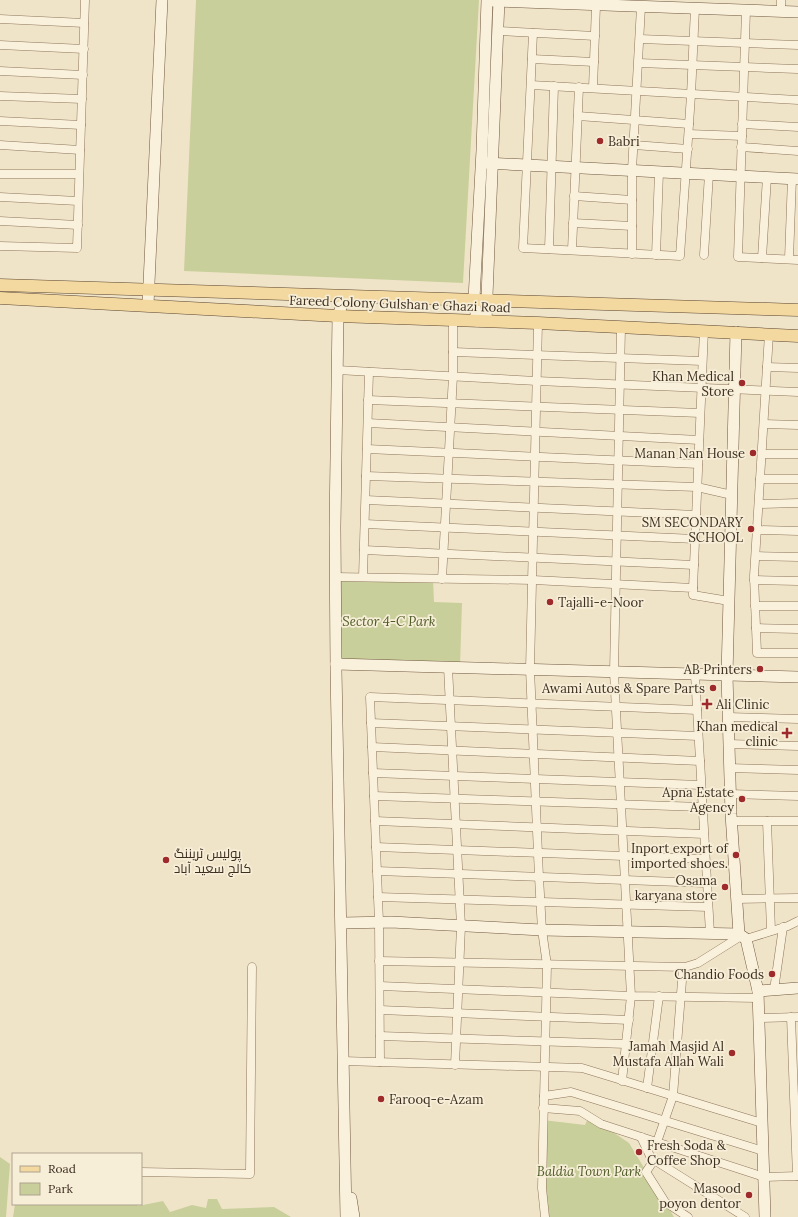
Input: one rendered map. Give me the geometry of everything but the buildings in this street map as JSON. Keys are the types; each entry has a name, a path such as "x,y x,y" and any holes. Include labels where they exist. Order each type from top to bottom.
{"main road":[{"name":"Fareed Colony Gulshan e Ghazi Road","path":"0,285 798,310"},
{"name":"Fareed Colony Gulshan e Ghazi Road","path":"0,298 338,316 704,330 798,336"}],"street":[{"path":"0,246 77,248 85,0"},
{"path":"148,305 150,290 162,0"},
{"path":"487,163 487,0 596,5 610,3 642,6 664,4 695,8 723,5 746,10 781,6 798,12"},
{"path":"481,321 480,300 487,163 498,31 499,1"},
{"path":"593,88 596,5"},
{"path":"632,254 632,170 642,6"},
{"path":"533,33 523,248 680,256 689,134 695,8"},
{"path":"746,10 738,257 798,260"},
{"path":"0,19 84,23"},
{"path":"498,31 595,36"},
{"path":"640,39 798,45"},
{"path":"0,44 84,49"},
{"path":"532,59 594,62"},
{"path":"639,63 797,69"},
{"path":"0,71 83,75"},
{"path":"531,84 691,95 798,100"},
{"path":"549,249 554,86"},
{"path":"572,250 579,87"},
{"path":"0,96 82,99"},
{"path":"578,116 689,124"},
{"path":"0,121 81,125"},
{"path":"742,124 798,127"},
{"path":"689,134 742,136"},
{"path":"0,145 80,150"},
{"path":"634,145 688,149"},
{"path":"741,147 798,151"},
{"path":"487,163 795,179 794,234 789,259"},
{"path":"656,255 659,172"},
{"path":"0,174 79,174"},
{"path":"704,255 709,174"},
{"path":"762,258 767,177"},
{"path":"574,196 632,200"},
{"path":"0,197 78,201"},
{"path":"0,221 78,225"},
{"path":"573,223 632,226"},
{"path":"345,296 338,316 335,577 342,923 342,1061 346,1217"},
{"path":"442,579 453,376 452,320"},
{"path":"538,323 530,669 542,930 547,965 544,1042 542,1188 545,1217"},
{"path":"621,327 614,672 621,782 627,932 631,967 631,996 622,1081"},
{"path":"704,330 693,595 729,601"},
{"path":"736,332 727,675 729,768 736,899 742,936 758,995 765,1217"},
{"path":"769,334 754,580 757,653 798,653"},
{"path":"453,352 702,361"},
{"path":"767,367 798,368"},
{"path":"337,370 620,385 798,392"},
{"path":"363,577 369,372"},
{"path":"368,400 700,413"},
{"path":"368,423 699,440"},
{"path":"764,424 798,425"},
{"path":"367,449 698,464"},
{"path":"762,454 798,454"},
{"path":"366,476 697,487 732,495"},
{"path":"760,479 798,479"},
{"path":"366,500 696,515"},
{"path":"759,504 798,503"},
{"path":"365,524 695,539"},
{"path":"757,530 798,531"},
{"path":"364,550 694,565"},
{"path":"756,556 798,556"},
{"path":"335,577 532,580 693,588"},
{"path":"754,580 798,581"},
{"path":"755,606 798,606"},
{"path":"756,628 798,629"},
{"path":"336,664 798,677"},
{"path":"448,667 461,926 455,1065"},
{"path":"695,674 710,933"},
{"path":"380,1062 379,922 370,697 697,710"},
{"path":"728,717 798,719"},
{"path":"371,723 698,736"},
{"path":"729,744 798,746"},
{"path":"372,747 700,761"},
{"path":"729,768 798,770"},
{"path":"373,773 701,785"},
{"path":"730,794 798,796"},
{"path":"374,796 702,807"},
{"path":"375,821 704,834"},
{"path":"731,821 798,821"},
{"path":"767,821 771,931"},
{"path":"376,847 705,859"},
{"path":"377,871 707,883"},
{"path":"378,897 708,907"},
{"path":"736,899 798,898"},
{"path":"342,923 379,922 542,930 710,933 742,936 783,928 798,921"},
{"path":"774,990 783,928"},
{"path":"379,961 683,968 698,963 742,936"},
{"path":"142,1172 250,1174 252,967"},
{"path":"657,1142 673,1096 683,968"},
{"path":"380,986 631,996 758,995 774,990 798,988"},
{"path":"647,1088 659,996"},
{"path":"380,1010 629,1020"},
{"path":"543,1108 580,1111 601,1124 764,1177 797,1176 794,1017 759,1018"},
{"path":"380,1036 626,1044"},
{"path":"342,1061 582,1068 762,1123"},
{"path":"544,1096 571,1092 763,1151"},
{"path":"641,1137 651,1158 745,1217"},
{"path":"654,1160 646,1172 665,1202 688,1217"},
{"path":"346,1172 354,1217"}],"green space":[{"path":"196,0 479,0 463,283 184,271"},
{"name":"Sector 4-C Park","path":"335,577 433,578 434,602 462,603 460,667 336,664"},
{"name":"Baldia Town Park","path":"589,1116 629,1143 674,1217 545,1217 543,1120 585,1125"},
{"path":"0,1157 10,1164 6,1217 0,1217"},
{"path":"208,1199 217,1199 222,1209 274,1207 291,1217 13,1217 15,1205 138,1206 163,1201 170,1212 192,1205 206,1208"}],"place":[{"name":"Babri","path":"600,141"},
{"name":"Khan Medical Store","path":"742,383"},
{"name":"Manan Nan House","path":"753,453"},
{"name":"SM SECONDARY SCHOOL","path":"751,529"},
{"name":"Tajalli-e-Noor","path":"550,602"},
{"name":"AB Printers","path":"760,669"},
{"name":"Awami Autos & Spare Parts","path":"713,688"},
{"name":"Ali Clinic","path":"707,704"},
{"name":"Khan medical clinic","path":"787,733"},
{"name":"Apna Estate Agency","path":"742,799"},
{"name":"Inport export of imported shoes.","path":"736,855"},
{"name":"پولیس ٹریننگ کالج سعید آباد","path":"166,860"},
{"name":"Osama karyana store","path":"725,887"},
{"name":"Chandio Foods","path":"772,974"},
{"name":"Jamah Masjid Al Mustafa Allah Wali","path":"732,1053"},
{"name":"Farooq-e-Azam","path":"381,1099"},
{"name":"Fresh Soda & Coffee Shop","path":"639,1152"},
{"name":"Masood poyon dentor","path":"749,1195"}]}
